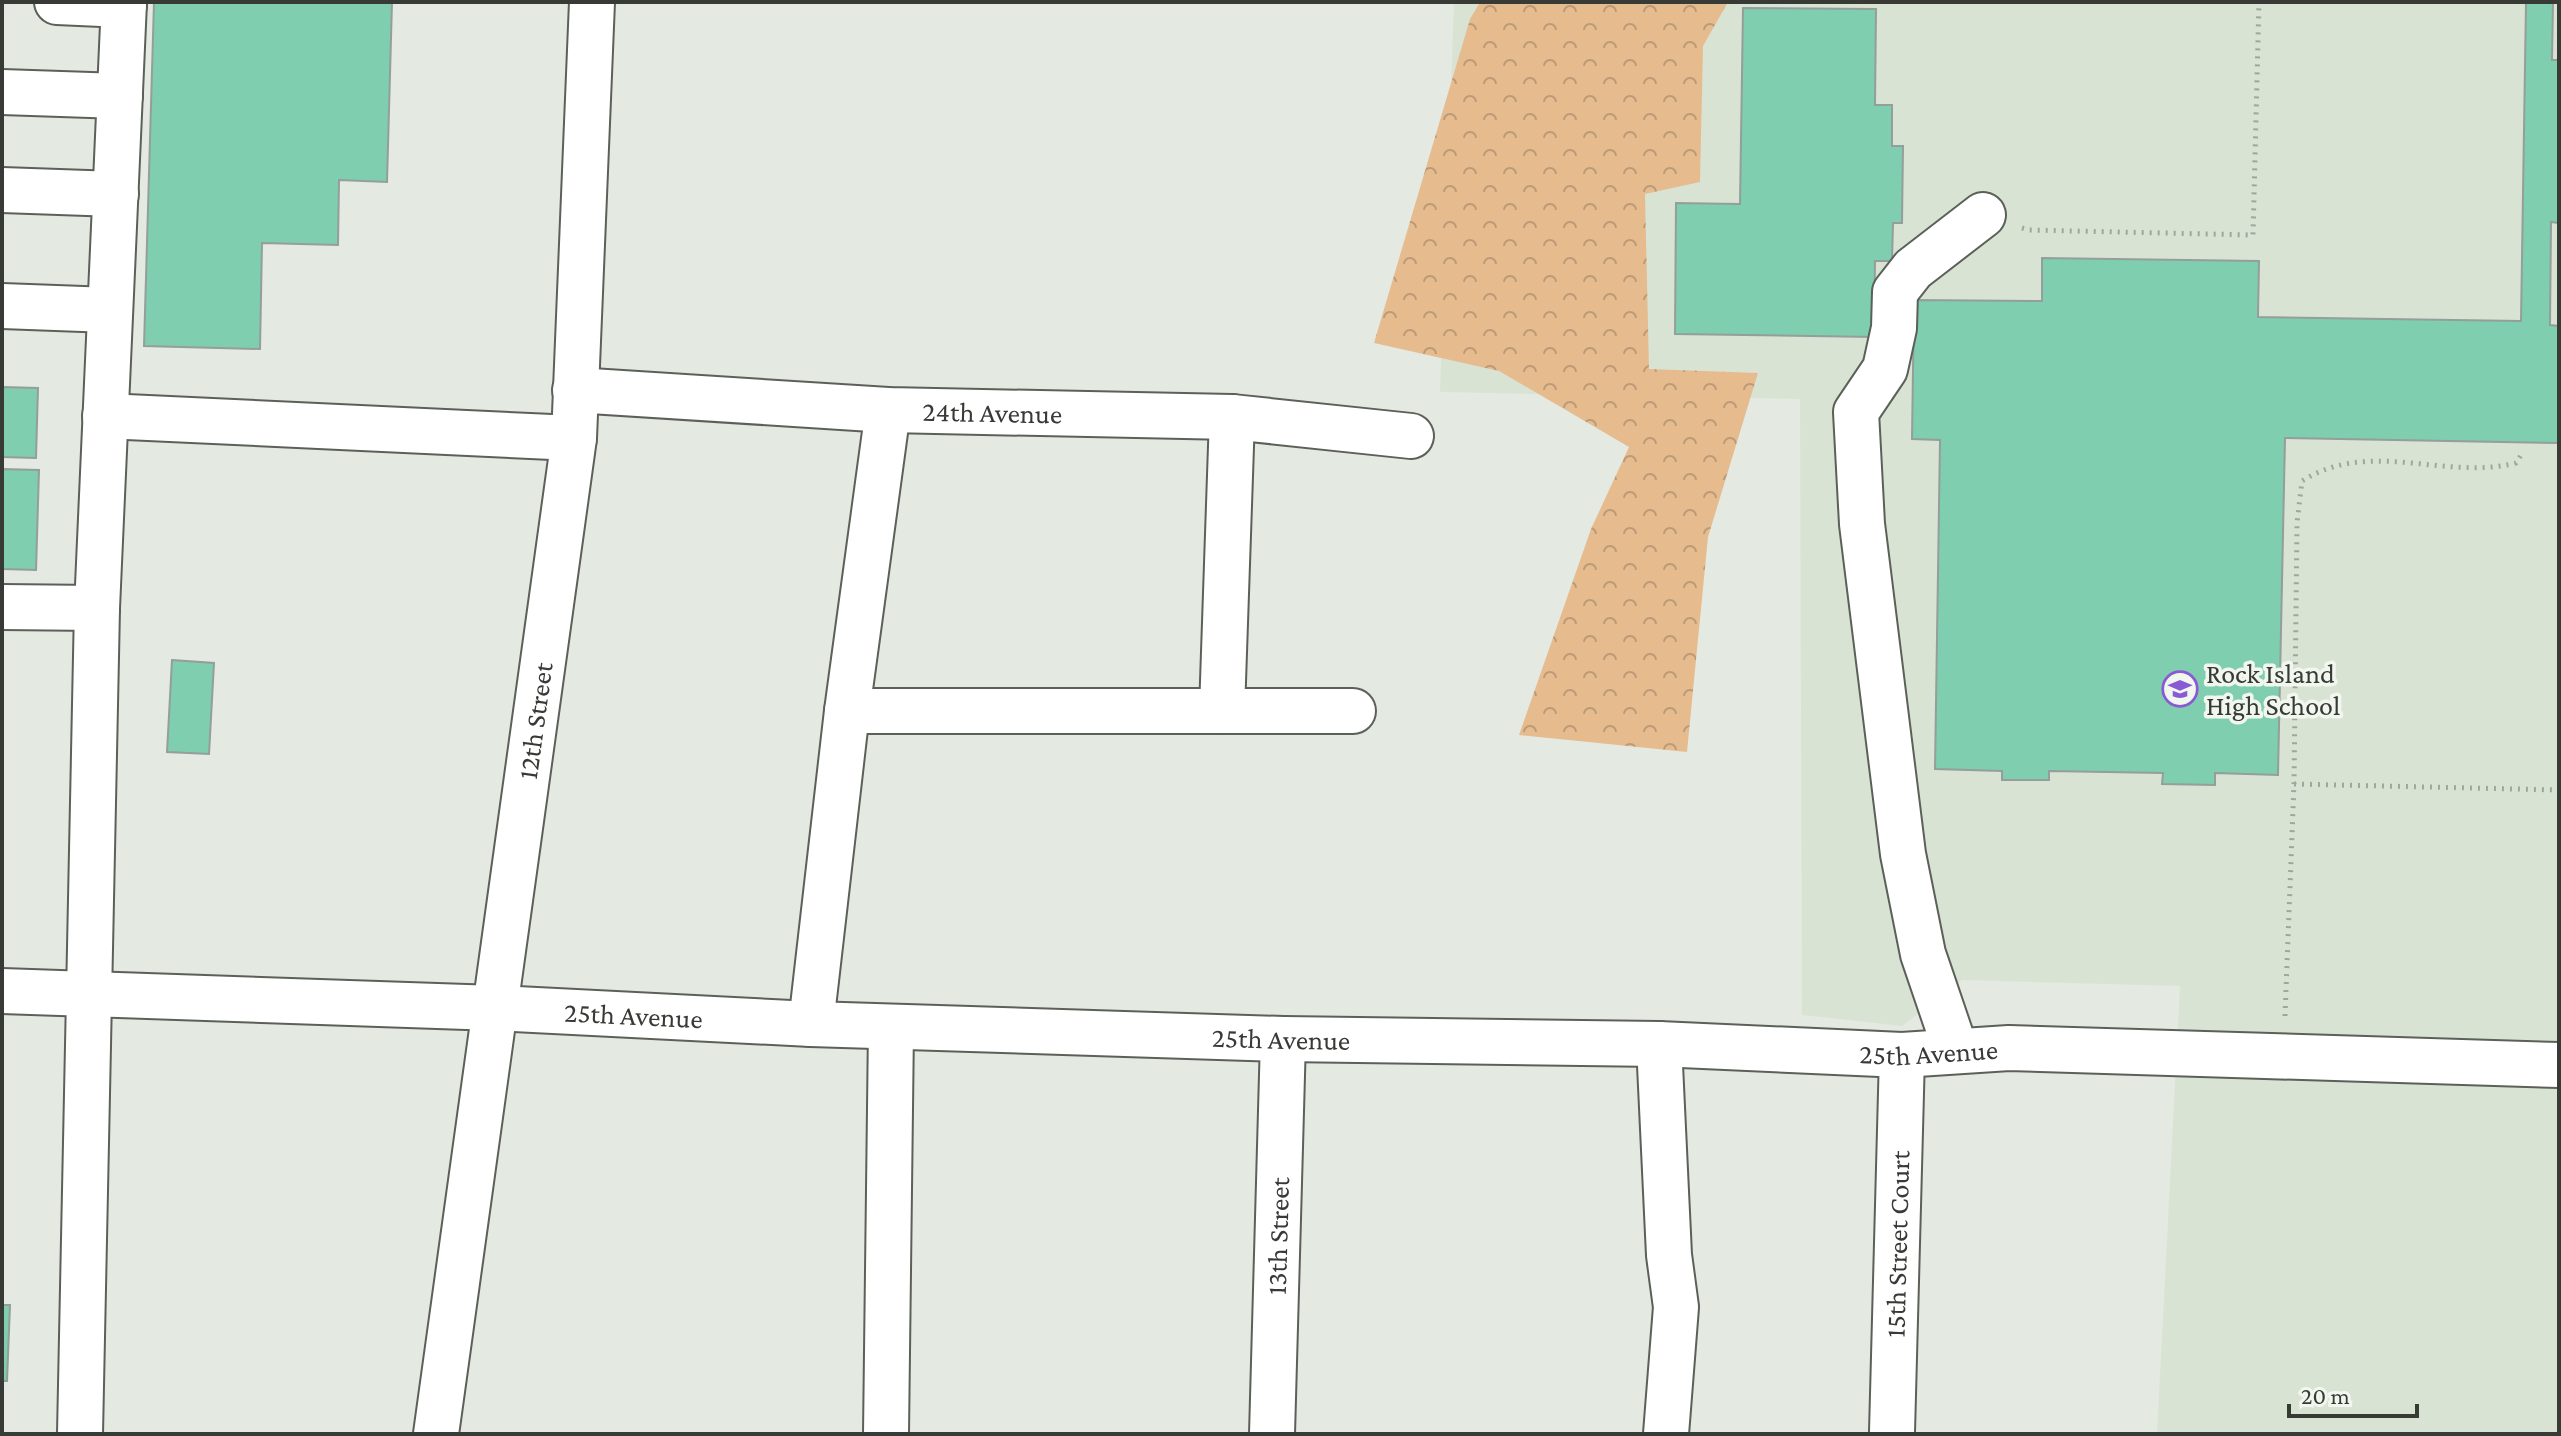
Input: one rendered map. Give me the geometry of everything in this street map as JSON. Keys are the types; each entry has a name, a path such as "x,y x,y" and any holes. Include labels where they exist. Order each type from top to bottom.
{"street":[{"path":"57,2 124,3 97,608 80,1434"},
{"name":"12th Street","path":"436,1434 574,438 592,2"},
{"path":"2,92 120,96"},
{"path":"2,190 116,194"},
{"path":"1956,1051 1923,954 1903,854 1862,524 1856,412 1885,369 1894,328 1895,292 1913,269 1983,215"},
{"path":"2,306 110,310"},
{"name":"24th Avenue","path":"575,390 888,410 1232,417 1411,436"},
{"path":"811,1024 847,711 888,410"},
{"path":"105,416 574,438"},
{"path":"1222,711 1232,417"},
{"path":"2,607 97,608"},
{"path":"847,711 1353,711"},
{"name":"25th Avenue","path":"2,991 496,1008 891,1027 1283,1039 1659,1044 1902,1055 2009,1048 2559,1065"},
{"path":"886,1434 891,1027"},
{"name":"13th Street","path":"1272,1434 1283,1039"},
{"path":"1659,1044 1669,1255 1676,1307 1666,1434"},
{"name":"15th Street Court","path":"1892,1432 1902,1055"}],"path":[{"path":"1983,215 2029,230 2253,235 2259,2"},
{"path":"2283,1056 2294,784 2297,523 2302,481 2321,469 2348,462 2394,461 2496,468 2516,463 2523,452"},
{"path":"2294,784 2559,790"}],"shaded area":[{"name":"Rock Island High School","path":"1454,2 2559,2 2559,1434 2157,1434 2180,986 1962,980 1902,1026 1802,1015 1800,399 1440,392"}],"green space":[{"path":"1480,2 1728,2 1703,46 1700,182 1645,194 1649,369 1758,373 1708,537 1687,752 1519,735 1591,529 1629,447 1499,371 1374,343 1470,19"}],"building":[{"path":"154,2 392,2 387,182 339,180 338,245 262,243 260,349 144,346"},
{"path":"2526,2 2553,2 2552,60 2559,60 2559,223 2551,222 2550,325 2559,326 2559,443 2285,438 2278,775 2215,773 2215,785 2162,784 2163,773 2049,771 2049,780 2002,780 2002,771 1935,769 1940,440 1912,439 1914,300 2042,301 2042,258 2259,261 2258,317 2521,321"},
{"path":"1743,8 1876,9 1875,105 1892,105 1892,146 1903,146 1902,223 1893,223 1892,261 1875,261 1874,337 1675,334 1676,203 1740,204"},
{"path":"2,387 38,388 36,458 2,457"},
{"path":"2,469 39,470 36,570 2,569"},
{"path":"172,660 214,663 209,754 167,752"},
{"path":"2,1305 10,1305 7,1381 2,1381"}],"place":[{"name":"Rock Island High School","path":"2180,689"}]}
